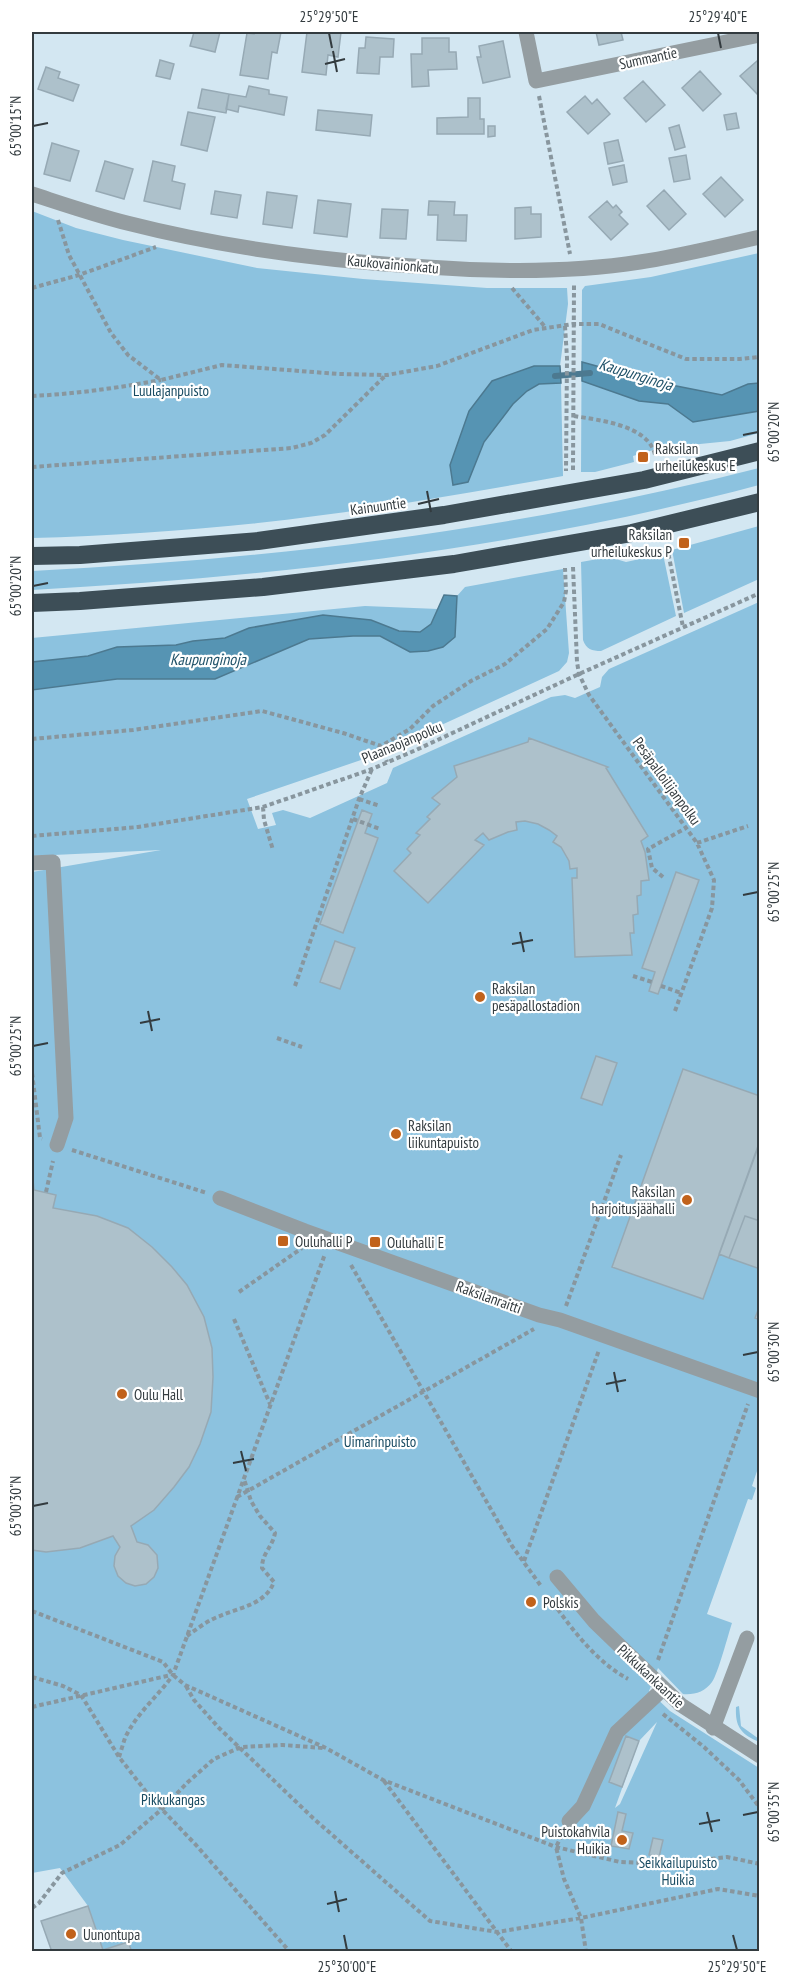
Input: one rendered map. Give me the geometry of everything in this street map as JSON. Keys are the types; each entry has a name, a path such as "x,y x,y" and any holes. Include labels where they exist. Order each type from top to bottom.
{"highway":[{"name":"Kainuuntie","path":"32,556 80,555 258,541 444,515 644,480 759,451"},
{"path":"32,603 264,587 454,564 632,533 759,502"}],"street":[{"path":"526,32 536,81"},
{"name":"Summantie","path":"536,81 759,35"},
{"name":"Kaukovainionkatu","path":"32,194 126,223 238,247 411,266 574,276 759,237"},
{"path":"32,863 53,862 56,895 66,1118 57,1145"},
{"name":"Raksilanraitti","path":"220,1198 539,1315 604,1335 756,1390"},
{"name":"Pikkukankaantie","path":"557,1577 594,1621 681,1705 759,1756"},
{"path":"713,1728 747,1638"},
{"path":"569,1821 583,1806 617,1732 663,1689"}],"path":[{"path":"536,81 574,276 573,470"},
{"path":"57,216 63,238 79,275 111,333 129,355 161,380"},
{"path":"32,288 79,275 161,245"},
{"path":"509,284 547,328"},
{"path":"32,396 111,390 222,365 339,374 387,375 437,366 533,330 573,324 599,324 686,359 759,357"},
{"path":"565,326 566,471"},
{"path":"32,467 292,448 311,443 325,435 387,375"},
{"path":"574,416 614,422 635,432 648,441 655,455"},
{"path":"667,547 683,627"},
{"name":"Pesäpalloilijanpolku","path":"573,567 579,674 590,695 697,843 714,880 712,908 675,1011"},
{"path":"32,740 133,730 262,711 381,746 410,729 433,706 471,681 505,664 547,629 564,602 565,568"},
{"name":"Plaanaojanpolku","path":"32,836 138,826 263,807 372,769 759,593"},
{"path":"381,746 387,762"},
{"path":"295,986 359,799 372,769"},
{"path":"359,799 380,806"},
{"path":"263,807 264,820 273,850"},
{"path":"353,819 380,829"},
{"path":"697,843 748,826"},
{"path":"663,877 652,868 648,849 686,828"},
{"path":"633,976 652,982"},
{"path":"661,986 681,993"},
{"path":"277,1038 302,1047"},
{"path":"32,1073 40,1138 220,1198"},
{"path":"46,1192 57,1145"},
{"path":"237,1497 539,1326 560,1320 621,1155"},
{"path":"239,1292 325,1238"},
{"path":"325,1238 347,1258 513,1546 570,1627 612,1670 633,1681 657,1662 756,1390"},
{"path":"119,1757 125,1738 140,1714 173,1675 271,1405 325,1238"},
{"path":"234,1319 271,1405"},
{"path":"524,1561 604,1335"},
{"path":"187,1636 218,1616 250,1606 266,1596 272,1589 274,1582 262,1568 262,1558 272,1544 275,1533 260,1516 247,1491 244,1478"},
{"path":"32,1611 164,1662 173,1675 185,1685 326,1748 383,1780 556,1847 620,1862 668,1864 727,1857 759,1864"},
{"path":"32,1707 173,1675"},
{"path":"32,1677 63,1686 81,1695 119,1757 162,1809 290,1952"},
{"path":"185,1685 194,1700 219,1728 313,1818 430,1921 497,1932 581,1918 718,1889 759,1896"},
{"path":"651,1701 669,1720 704,1747 739,1780 759,1808"},
{"path":"32,1908 39,1903 62,1873 120,1845 214,1759 241,1747 283,1745 326,1748"},
{"path":"383,1780 512,1952"},
{"path":"556,1847 564,1879 581,1918 586,1952"}],"green space":[{"name":"Luulajanpuisto","path":"32,211 76,228 123,240 257,268 487,288 567,288 568,304 560,366 534,366 459,441 450,465 468,482 484,442 513,404 539,384 561,383 563,476 296,519 173,531 32,538"},
{"path":"759,253 759,433 730,441 660,448 633,456 634,462 595,472 581,472 582,290 585,286 651,277"},
{"path":"759,468 759,485 580,526 489,542 307,568 32,590 32,571 215,558 398,538 579,508"},
{"path":"759,526 759,579 684,613 672,550"},
{"path":"663,554 676,616 601,651 588,647 583,640 581,562 609,557 626,562"},
{"name":"Raksilan liikuntapuisto","path":"563,569 569,653 567,662 559,671 413,738 361,760 247,799 258,829 276,825 272,813 283,810 310,818 387,783 393,768 551,697 565,695 575,698 600,687 602,677 609,669 759,602 760,1395 757,1401 760,1402 759,1465 752,1486 756,1488 752,1500 748,1499 707,1614 732,1623 714,1678 703,1690 683,1694 658,1668 649,1691 670,1711 759,1768 759,1951 132,1952 128,1942 103,1950 88,1906 60,1868 32,1873 32,872 161,850 32,856 32,690 270,655 308,639 380,636 410,652 455,637 457,596 465,587","holes":["657,1722 620,1804 615,1808 639,1741"]},
{"path":"365,606 438,609 431,624 420,632 399,631 371,620 249,628 225,638 176,645 117,647 88,656 32,662 32,638"},
{"path":"739,1706 741,1726 759,1739 759,1742 740,1729 736,1714 736,1707"}],"water":[{"name":"Kaupunginoja","path":"582,362 651,381 722,395 748,384 759,383 759,411 693,422 668,404 639,401 582,381"},
{"name":"Kaupunginoja","path":"534,366 560,366 561,383 539,384 513,404 484,442 468,482 453,485 450,465 469,411 492,381"},
{"name":"Kaupunginoja","path":"444,595 457,596 455,637 443,647 428,651 410,652 380,636 309,639 215,679 117,679 32,690 32,662 88,656 117,647 176,645 225,638 249,628 323,615 371,620 399,631 420,632 431,624"}],"building":[{"path":"194,32 220,32 215,52 190,46"},
{"path":"254,32 281,32 277,53 272,52 268,79 240,75 247,33 254,34"},
{"path":"307,32 341,32 338,57 328,55 326,75 302,72"},
{"path":"596,32 621,32 623,40 599,45"},
{"path":"366,37 394,39 393,57 380,57 379,74 357,73 359,48 365,48"},
{"path":"422,38 449,38 449,52 456,52 457,69 428,70 429,86 412,87 411,54 422,54"},
{"path":"503,41 510,77 483,83 477,57 481,57 479,46"},
{"path":"160,60 174,64 170,79 156,76"},
{"path":"757,61 760,64 760,97 740,76"},
{"path":"46,67 60,72 58,78 79,85 73,101 38,89"},
{"path":"700,71 721,94 703,111 682,88"},
{"path":"643,81 665,105 646,122 624,98"},
{"path":"249,86 269,90 269,94 287,97 284,115 239,106 238,112 226,109 229,94 246,97"},
{"path":"202,89 229,94 226,113 198,108"},
{"path":"585,96 592,104 597,99 610,114 588,134 567,112"},
{"path":"468,98 480,98 480,119 484,119 484,134 437,134 437,118 468,117"},
{"path":"318,110 372,115 370,136 316,130"},
{"path":"188,112 215,117 207,151 181,145"},
{"path":"736,113 739,128 727,130 724,115"},
{"path":"679,125 685,147 675,150 669,128"},
{"path":"488,126 495,126 495,136 488,137"},
{"path":"618,140 623,161 608,164 604,143"},
{"path":"52,143 79,151 70,181 44,174"},
{"path":"686,155 690,179 674,182 669,158"},
{"path":"105,161 133,169 124,199 96,191"},
{"path":"153,161 175,166 172,181 185,184 180,209 144,201"},
{"path":"624,165 627,182 613,185 609,168"},
{"path":"721,177 743,200 725,217 703,194"},
{"path":"664,190 686,214 669,230 647,206"},
{"path":"215,191 241,195 237,218 211,214"},
{"path":"267,192 297,196 292,228 263,224"},
{"path":"318,200 351,204 347,237 314,233"},
{"path":"429,201 455,202 454,215 467,215 466,241 437,240 438,215 428,215"},
{"path":"607,201 613,208 616,205 622,212 619,215 628,224 611,240 589,217"},
{"path":"531,207 531,214 541,214 541,237 515,239 515,208"},
{"path":"382,209 408,210 406,239 380,238"},
{"path":"529,738 608,767 606,768 648,836 641,841 649,880 641,881 641,895 637,896 638,914 633,915 634,933 630,933 632,955 575,957 572,878 577,878 577,868 570,869 569,861 561,847 553,842 557,836 538,824 525,821 516,822 517,830 489,840 483,833 475,840 484,845 428,903 394,871 411,853 407,849 420,835 416,833 430,819 427,817 440,804 432,798 457,777 454,766 528,742"},
{"path":"362,810 372,814 365,833 378,838 343,933 320,924"},
{"path":"676,872 699,880 658,994 649,991 655,972 642,968"},
{"path":"335,941 355,948 340,989 320,982"},
{"path":"596,1056 617,1063 602,1105 581,1098"},
{"name":"Raksilan harjoitusjäähalli","path":"683,1069 760,1096 760,1142 703,1299 612,1267"},
{"path":"758,1146 760,1146 760,1221 745,1216 729,1258 719,1254"},
{"name":"Oulu Hall","path":"32,1170 34,1190 56,1195 53,1208 97,1216 128,1228 152,1247 187,1285 204,1317 212,1348 211,1412 189,1467 154,1510 131,1526 137,1542 148,1545 157,1555 158,1568 154,1577 146,1584 135,1586 126,1583 118,1576 114,1566 115,1556 120,1547 113,1536 80,1548 46,1552 32,1550"},
{"path":"745,1216 760,1221 760,1269 729,1258"},
{"path":"760,1305 760,1320 755,1318"},
{"path":"626,1736 639,1741 622,1787 609,1782"},
{"path":"618,1812 626,1814 622,1831 633,1833 629,1849 611,1846"},
{"path":"653,1838 663,1840 659,1857 649,1855"},
{"name":"Uunontupa","path":"88,1906 103,1950 128,1942 132,1952 52,1952 41,1921"}],"waterway":[{"name":"Kaupunginoja","path":"555,376 590,373"}],"place":[{"name":"Raksilan urheilukeskus E","path":"643,457"},
{"name":"Raksilan urheilukeskus P","path":"684,543"},
{"name":"Raksilan pesäpallostadion","path":"480,997"},
{"name":"Raksilan liikuntapuisto","path":"396,1134"},
{"name":"Raksilan harjoitusjäähalli","path":"687,1200"},
{"name":"Ouluhalli P","path":"283,1241"},
{"name":"Ouluhalli E","path":"375,1242"},
{"name":"Oulu Hall","path":"122,1394"},
{"name":"Polskis","path":"531,1602"},
{"name":"Puistokahvila Huikia","path":"622,1840"},
{"name":"Uunontupa","path":"71,1934"}],"park label":[{"name":"Uimarinpuisto","path":"380,1441"},
{"name":"Pikkukangas","path":"173,1799"},
{"name":"Seikkailupuisto Huikia","path":"678,1870"}]}
